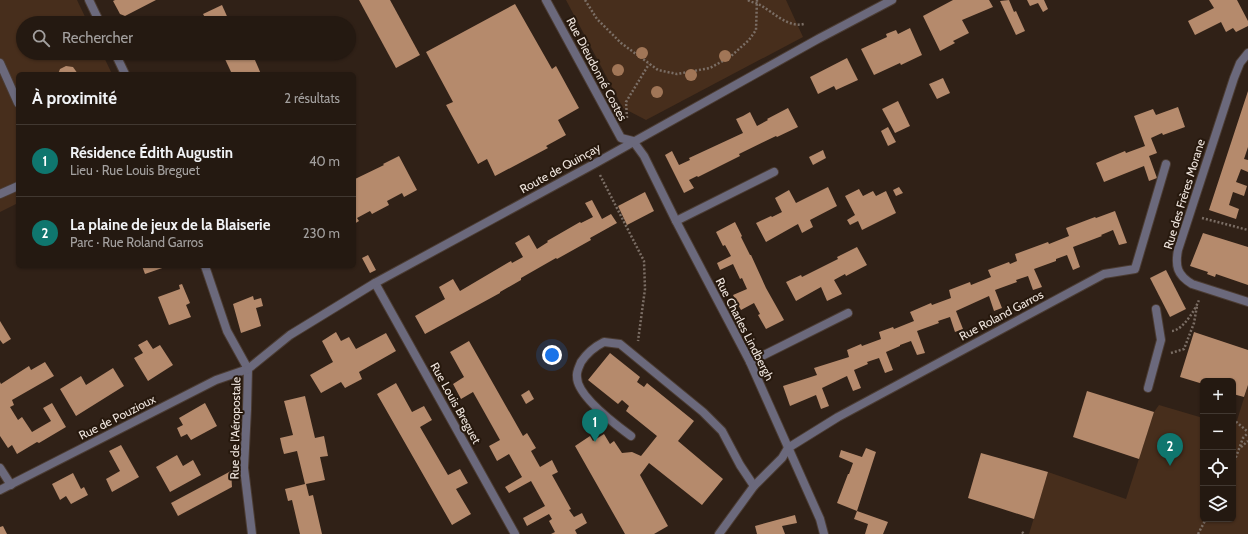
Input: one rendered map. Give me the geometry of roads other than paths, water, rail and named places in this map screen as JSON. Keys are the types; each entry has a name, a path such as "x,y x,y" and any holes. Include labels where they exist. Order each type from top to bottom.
{"street":[{"path":"89,0 97,16"},
{"name":"Rue Dieudonné Costes","path":"546,0 621,138 633,141"},
{"name":"Route de Quinçay","path":"248,369 290,335 375,283 594,164 818,39 892,0"},
{"name":"Rue des Frères Morane","path":"1248,53 1240,63 1234,78 1177,255 1177,265 1180,274 1184,279 1192,284 1248,302"},
{"path":"118,60 124,72"},
{"path":"0,63 16,99"},
{"name":"Rue Charles Lindbergh","path":"633,141 644,156 676,221 750,362 820,519 824,534"},
{"name":"Rue Roland Garros","path":"788,448 838,417 1104,274 1135,269 1166,164"},
{"path":"676,221 774,172"},
{"path":"0,194 16,187"},
{"path":"206,268 227,331 248,369"},
{"name":"Rue Louis Breguet","path":"375,283 515,534"},
{"path":"1148,388 1161,340 1156,310"},
{"path":"750,362 848,313"},
{"path":"631,436 586,397 579,387 577,377 579,368 588,352 604,342 620,344 703,412 722,431 740,465 754,486"},
{"name":"Rue de Pouzioux","path":"0,490 216,380 248,369"},
{"name":"Rue de l'Aéropostale","path":"248,369 244,468 252,534"},
{"path":"719,534 754,486 782,458 788,448"},
{"path":"0,468 11,485"}],"place":[{"name":"Résidence Édith Augustin","path":"595,442"},
{"name":"La plaine de jeux de la Blaiserie","path":"1170,466"}]}
